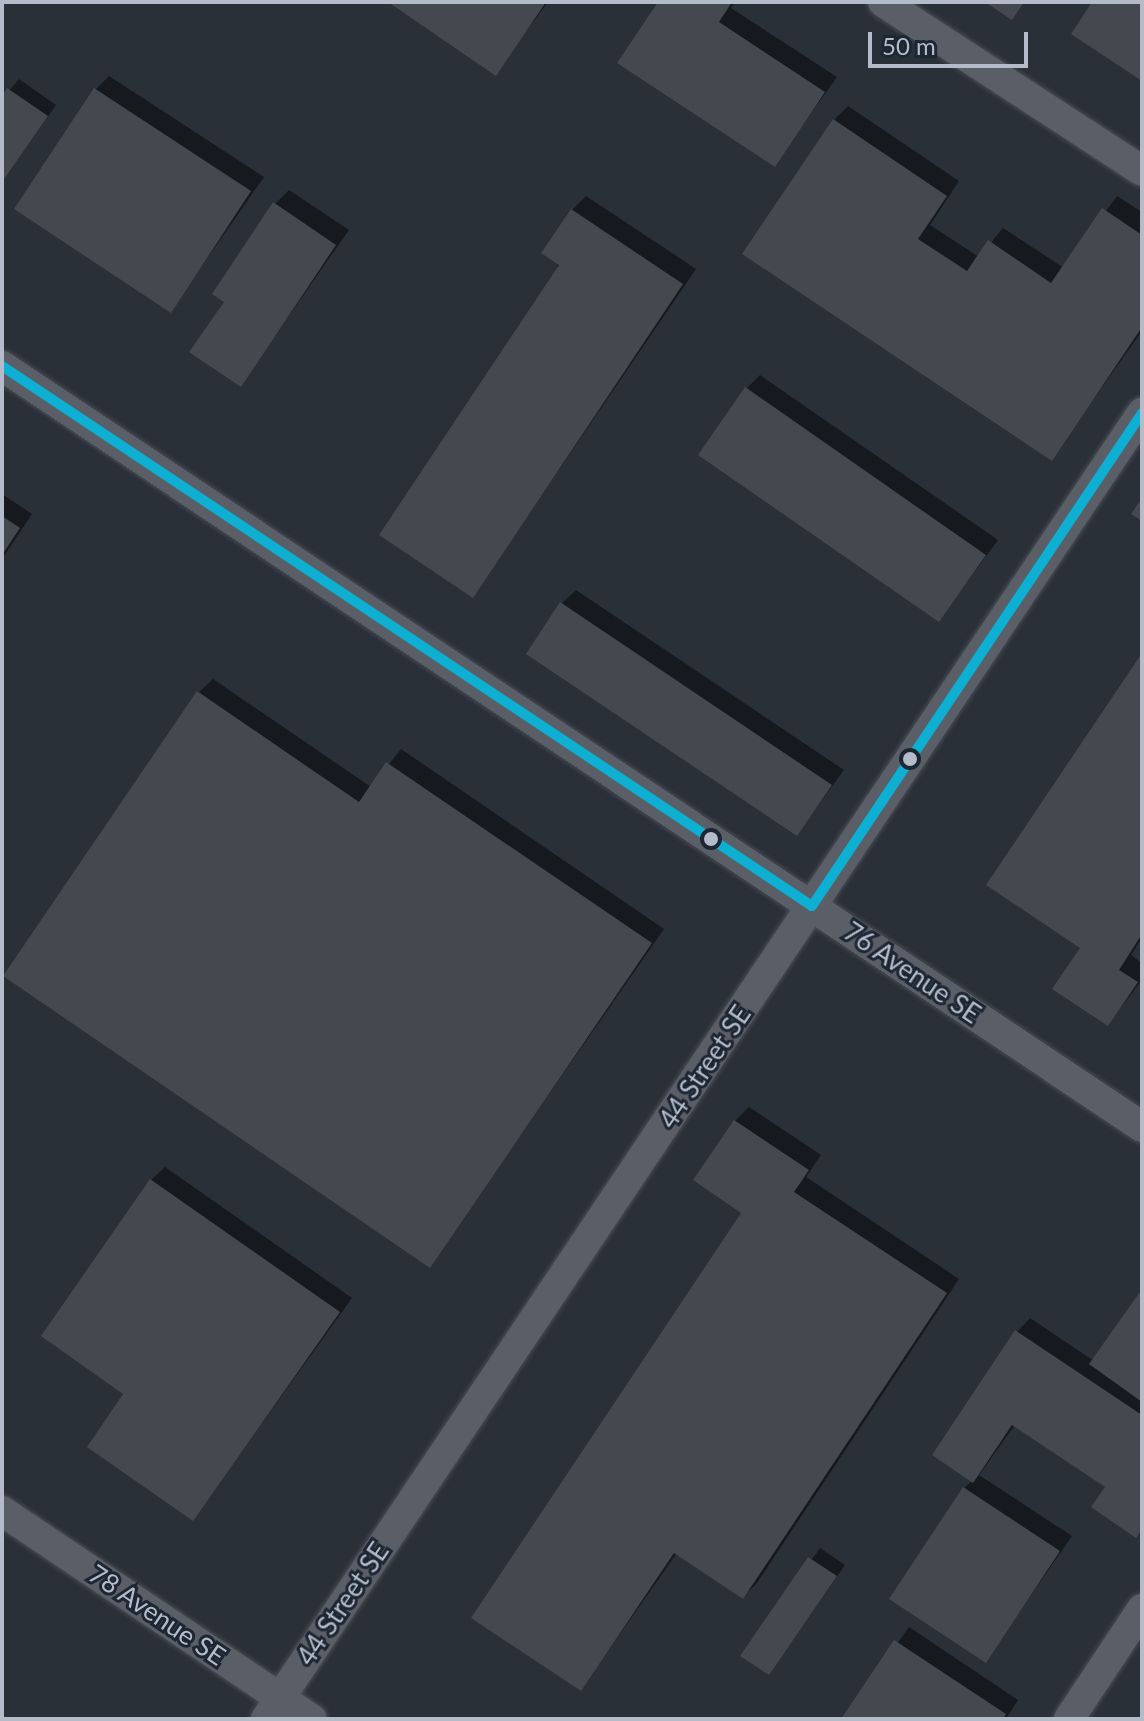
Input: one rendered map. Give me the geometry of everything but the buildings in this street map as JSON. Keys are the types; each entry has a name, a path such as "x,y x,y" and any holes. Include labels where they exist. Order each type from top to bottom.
{"street":[{"path":"883,2 1142,171"},
{"name":"76 Avenue SE","path":"2,366 1142,1127"},
{"name":"44 Street SE","path":"273,1708 1142,413"},
{"name":"78 Avenue SE","path":"2,1511 273,1708 312,1719"},
{"path":"1069,1719 1142,1609"}],"transit line":[{"path":"2,366 812,906"},
{"path":"812,906 1142,413"}]}
